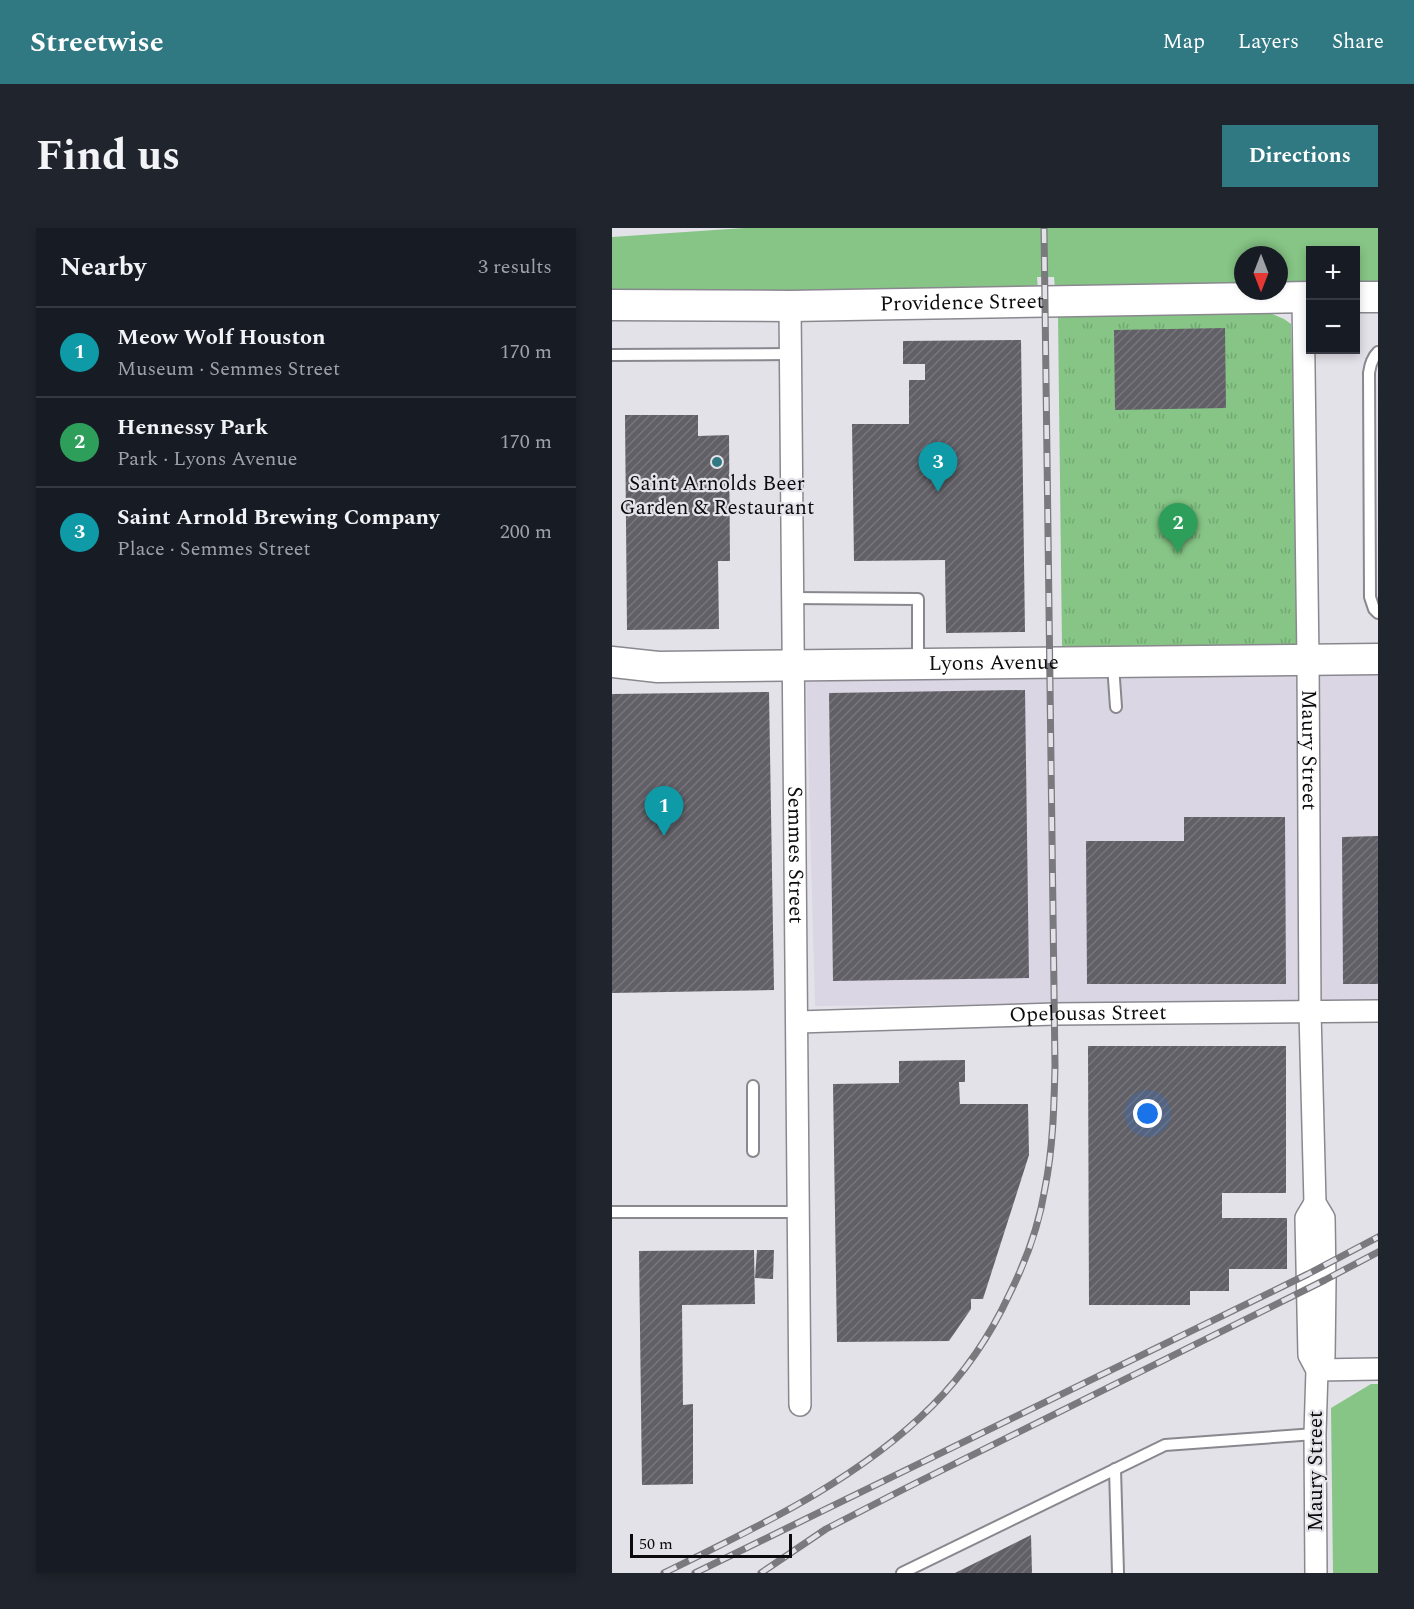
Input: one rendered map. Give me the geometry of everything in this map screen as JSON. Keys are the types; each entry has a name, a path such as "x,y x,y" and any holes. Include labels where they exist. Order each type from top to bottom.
{"street":[{"name":"Providence Street","path":"612,305 790,306 1306,297"},
{"path":"1360,297 1378,297"},
{"name":"Maury Street","path":"1307,300 1310,1012 1315,1203 1324,1218 1325,1280 1324,1357 1317,1370 1315,1434 1316,1573"},
{"name":"Semmes Street","path":"790,306 800,1405"},
{"name":"Lyons Avenue","path":"612,662 658,667 1378,659"},
{"name":"Opelousas Street","path":"798,1022 1055,1014 1378,1011"},
{"path":"1317,1370 1378,1369"}],"lane":[{"path":"1378,352 1374,355 1370,365 1370,597 1378,613"},
{"path":"612,355 791,354"},
{"path":"793,598 918,599 918,663"},
{"path":"1112,661 1116,707"},
{"path":"753,1086 753,1151"},
{"path":"612,1212 799,1212"},
{"path":"902,1573 1165,1445 1315,1434"},
{"path":"1115,1469 1118,1573"}],"shaded area":[{"path":"1378,673 1378,1001 815,1006 806,678"}],"green space":[{"path":"744,228 1378,228 1378,286 1360,286 1360,246 1306,246 1306,287 1288,287 1288,246 1234,246 1234,288 1055,289 1054,277 1037,277 1038,291 612,292 612,237"},
{"path":"1270,313 1291,324 1297,646 1062,647 1058,316"},
{"path":"1371,1384 1378,1384 1378,1573 1333,1573 1331,1408"}],"building":[{"path":"1225,328 1226,408 1115,410 1114,330"},
{"path":"1021,340 1025,632 946,633 945,560 854,561 852,424 909,424 909,380 925,380 925,364 903,364 903,341"},
{"path":"625,415 698,415 698,436 729,435 730,561 718,561 719,629 627,630"},
{"path":"1025,690 1029,978 833,981 829,693"},
{"path":"769,692 774,990 612,993 612,694"},
{"path":"1184,817 1285,817 1286,984 1087,984 1086,841 1184,841"},
{"path":"1378,836 1378,984 1343,984 1342,837"},
{"path":"1088,1046 1286,1046 1286,1193 1222,1193 1222,1218 1287,1218 1287,1269 1229,1269 1229,1291 1190,1291 1190,1305 1089,1305"},
{"path":"965,1060 965,1082 959,1082 960,1104 1028,1104 1029,1155 983,1299 971,1299 971,1309 949,1341 837,1342 833,1084 899,1083 899,1061"},
{"path":"754,1250 755,1304 682,1305 683,1405 693,1404 693,1484 642,1485 639,1251"},
{"path":"757,1250 774,1250 773,1279 755,1278"},
{"path":"1031,1535 1032,1573 955,1573"}],"railway":[{"path":"664,1573 805,1500 839,1480 903,1433 944,1394 975,1354 1002,1310 1021,1269 1035,1230 1050,1158 1055,1066 1044,228"},
{"path":"695,1573 1308,1274 1378,1237"},
{"path":"761,1573 826,1529 1378,1252"}],"place":[{"name":"Saint Arnolds Beer Garden & Restaurant","path":"717,462"},
{"name":"Saint Arnold Brewing Company","path":"938,492"},
{"name":"Hennessy Park","path":"1178,553"},
{"name":"Meow Wolf Houston","path":"664,836"}]}
